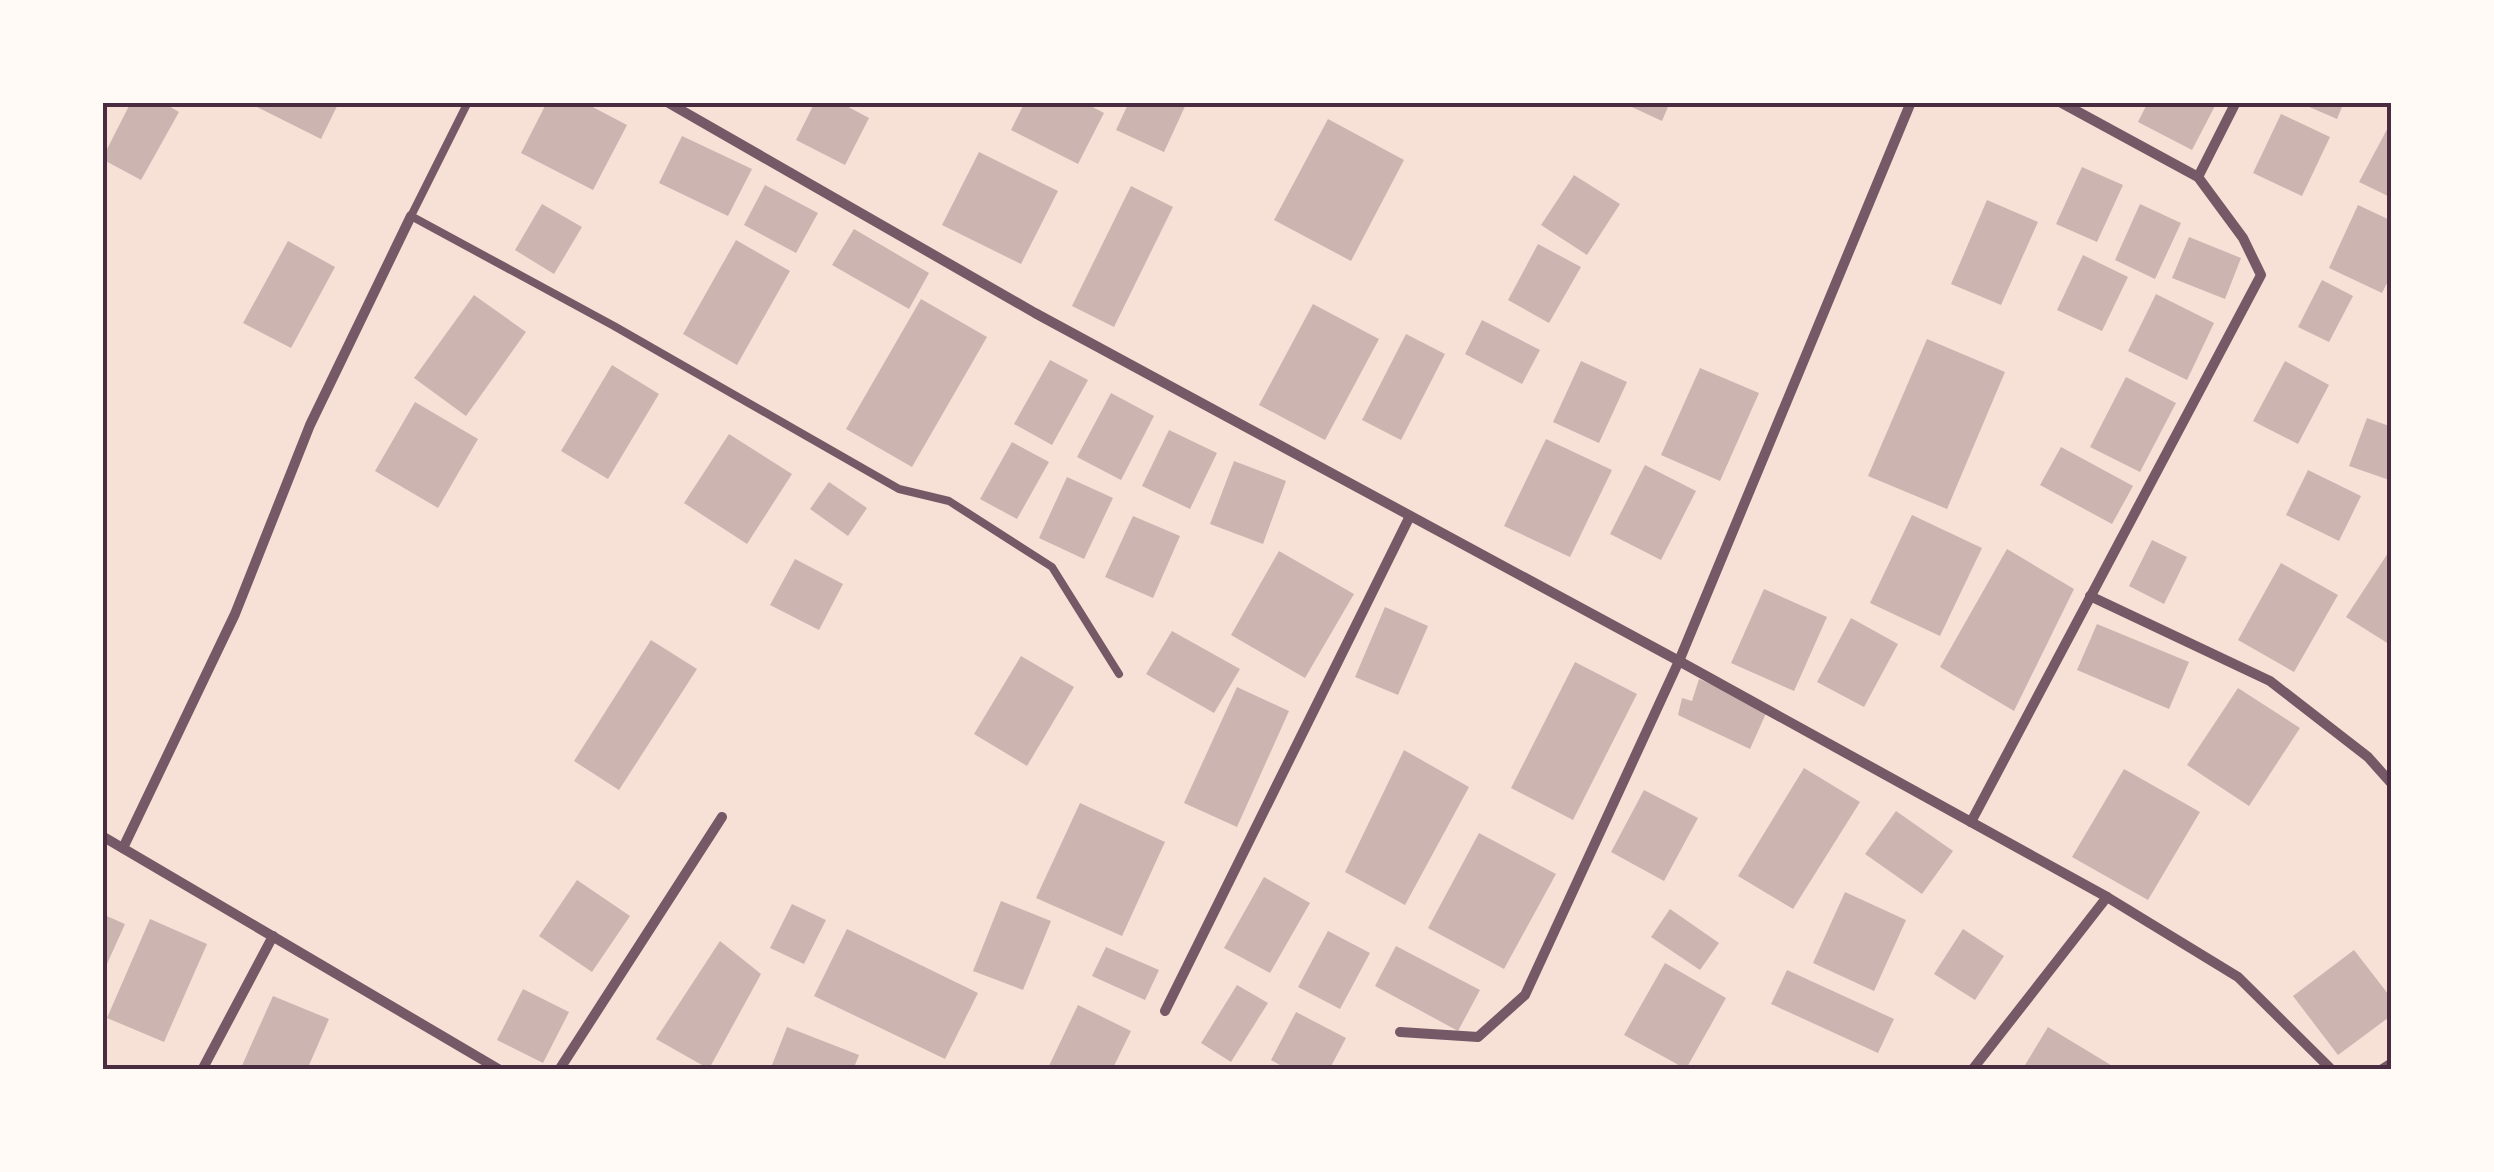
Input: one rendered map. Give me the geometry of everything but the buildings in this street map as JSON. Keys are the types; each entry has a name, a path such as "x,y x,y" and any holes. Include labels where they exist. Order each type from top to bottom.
{"street":[{"path":"667,102 1035,314 1680,660 2107,897 2238,976 2332,1070"},
{"path":"1400,1032 1478,1037 1525,995 1680,660 1911,102"},
{"path":"1971,822 2260,275 2243,238 2198,178 2060,102"},
{"path":"2198,178 2236,102"},
{"path":"123,848 235,614 310,425 411,216"},
{"path":"1165,1011 1410,516"},
{"path":"2090,596 2270,682 2368,757 2392,784"},
{"path":"559,1070 722,817"},
{"path":"102,836 500,1070"},
{"path":"1972,1070 2107,897"},
{"path":"202,1070 273,936"},
{"path":"2382,1070 2392,1063"}],"lane":[{"path":"468,102 411,216 900,489 949,501 1052,567 1119,674"}]}
